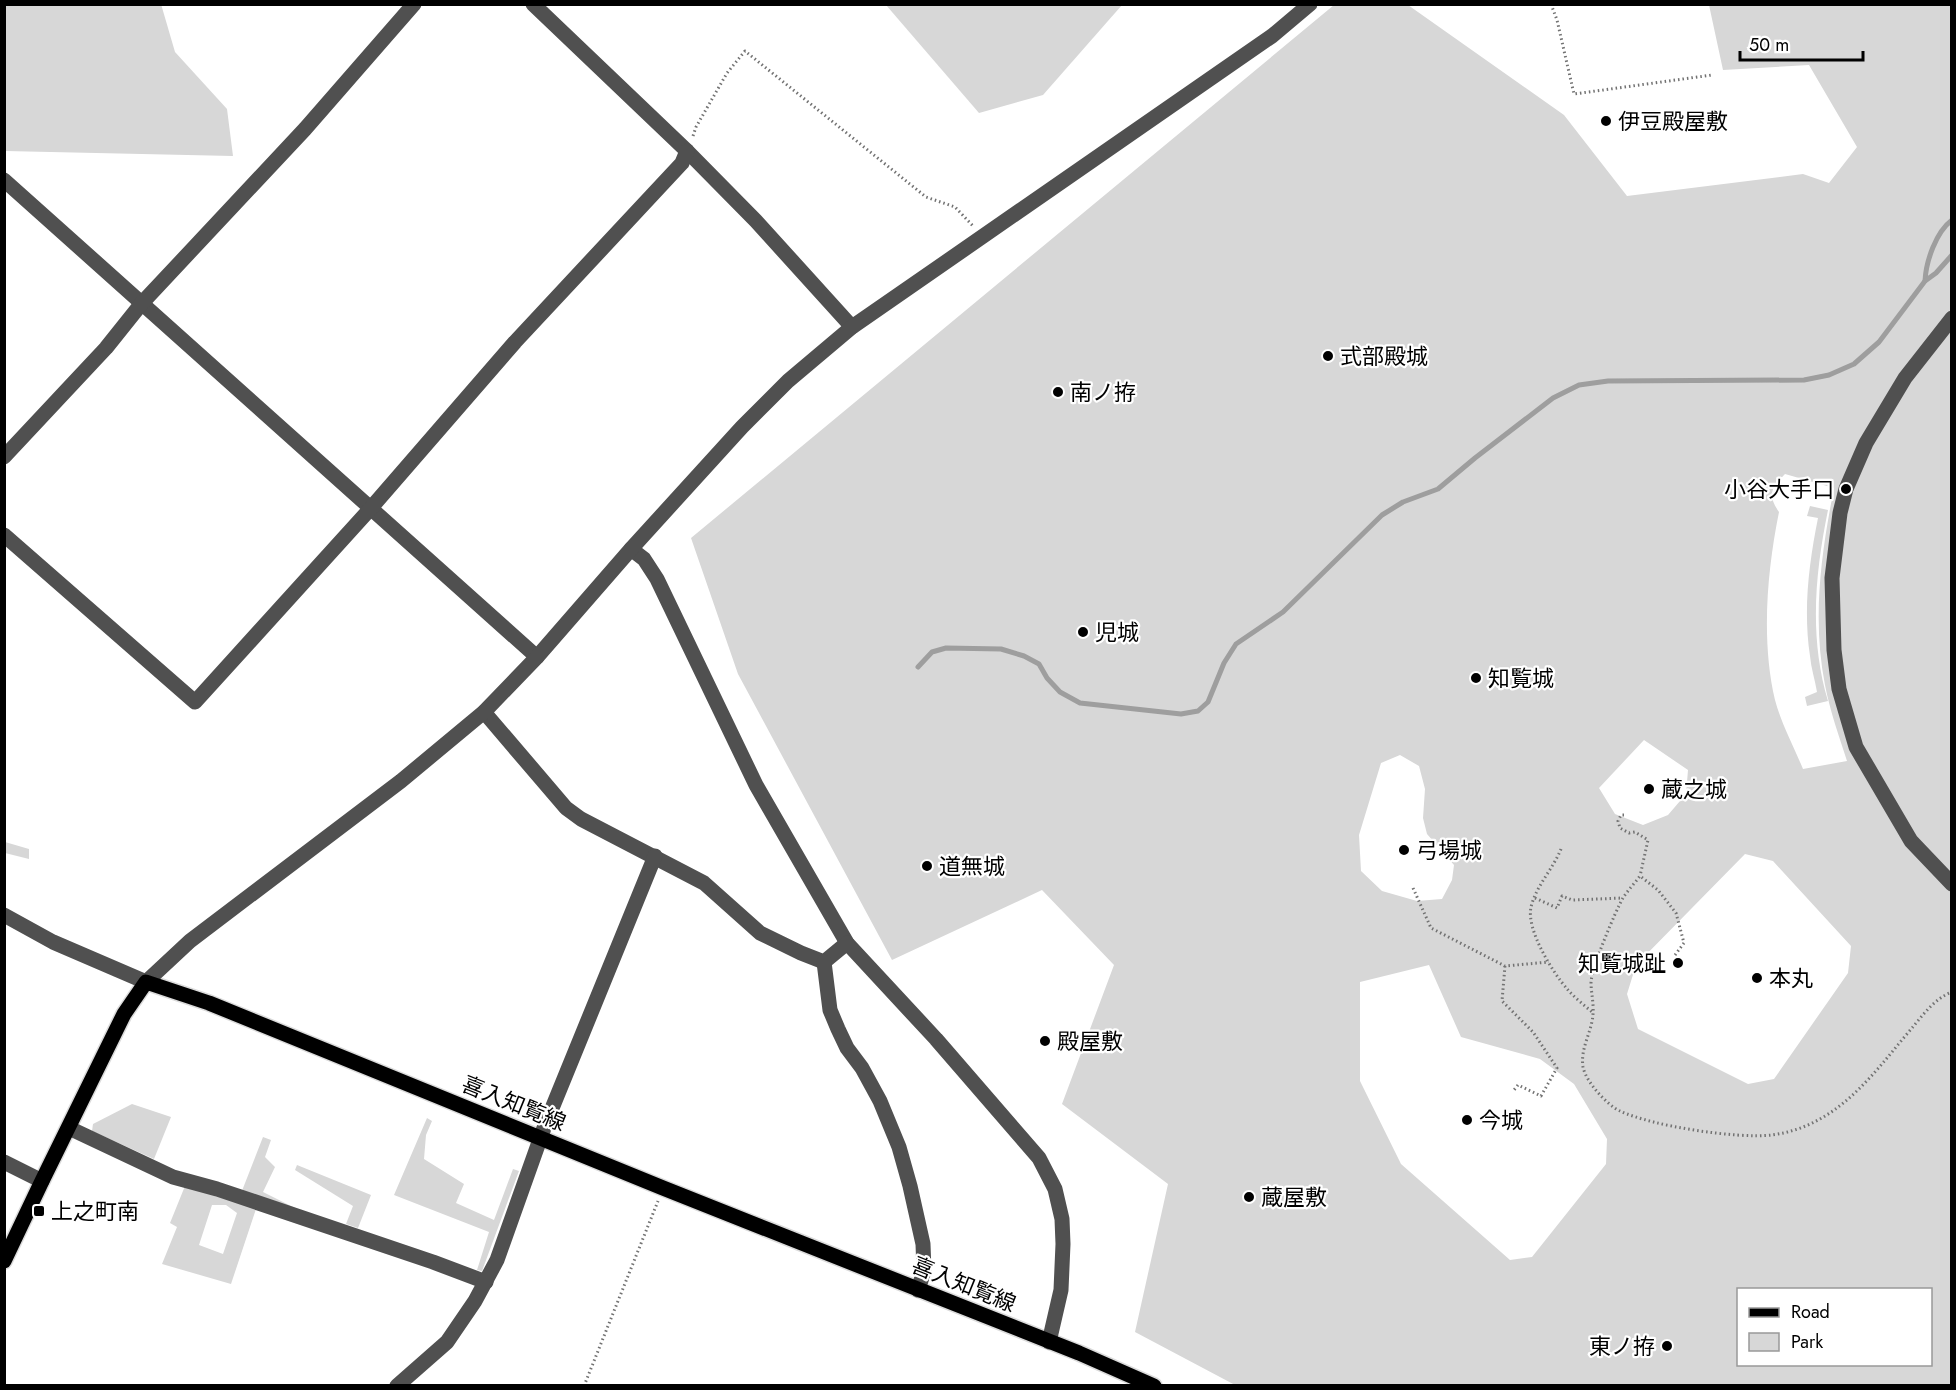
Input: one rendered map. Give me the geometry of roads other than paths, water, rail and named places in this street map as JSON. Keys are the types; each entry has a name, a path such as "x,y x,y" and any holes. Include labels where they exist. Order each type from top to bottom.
{"main road":[{"path":"4,1261 124,1014 146,982"},
{"name":"喜入知覧線","path":"146,982 209,1003 1148,1384"}],"street":[{"path":"4,457 106,348 142,303 305,129 414,4"},
{"path":"533,4 687,151 756,221 852,327"},
{"path":"4,915 53,942 146,982 190,942 401,781 484,712 537,657 631,549 750,419 788,381 852,327 1131,136 1272,36 1310,4"},
{"path":"4,535 195,702 371,508 515,342 682,163 687,151"},
{"path":"4,180 537,657"},
{"path":"1952,318 1905,378 1866,443 1846,489 1839,513 1832,578 1834,650 1839,689 1856,747 1911,841 1952,884"},
{"path":"631,549 644,559 657,579 756,784 847,943 936,1039 1039,1158 1054,1189 1062,1219 1061,1290 1049,1342"},
{"path":"484,712 566,808 581,819 704,883 760,933 824,962"},
{"path":"397,1386 447,1342 498,1260 540,1138 655,856"},
{"path":"824,962 847,943"},
{"path":"824,962 831,1010 838,1029 880,1101 899,1147 923,1244 924,1271 918,1290"},
{"path":"69,1128 173,1177 217,1189 486,1282"},
{"path":"4,1162 42,1181"}],"waterway":[{"path":"1925,281 1927,265 1933,248 1941,232 1952,220"},
{"path":"918,667 932,652 946,648 1001,649 1024,656 1039,664 1047,678 1060,692 1080,703 1181,714 1198,711 1208,702 1224,663 1236,644 1283,612 1382,515 1403,502 1438,489 1553,398 1579,385 1608,381 1804,380 1829,375 1854,364 1879,342 1925,281 1936,273 1952,255"}],"place":[{"name":"伊豆殿屋敷","path":"1606,121"},
{"name":"式部殿城","path":"1328,356"},
{"name":"南ノ拵","path":"1058,392"},
{"name":"小谷大手口","path":"1846,489"},
{"name":"児城","path":"1083,632"},
{"name":"知覧城","path":"1476,678"},
{"name":"蔵之城","path":"1649,789"},
{"name":"弓場城","path":"1404,850"},
{"name":"道無城","path":"927,866"},
{"name":"知覧城趾","path":"1678,963"},
{"name":"本丸","path":"1757,978"},
{"name":"殿屋敷","path":"1045,1041"},
{"name":"今城","path":"1467,1120"},
{"name":"蔵屋敷","path":"1249,1197"},
{"name":"上之町南","path":"39,1211"},
{"name":"東ノ拵","path":"1667,1346"}]}
